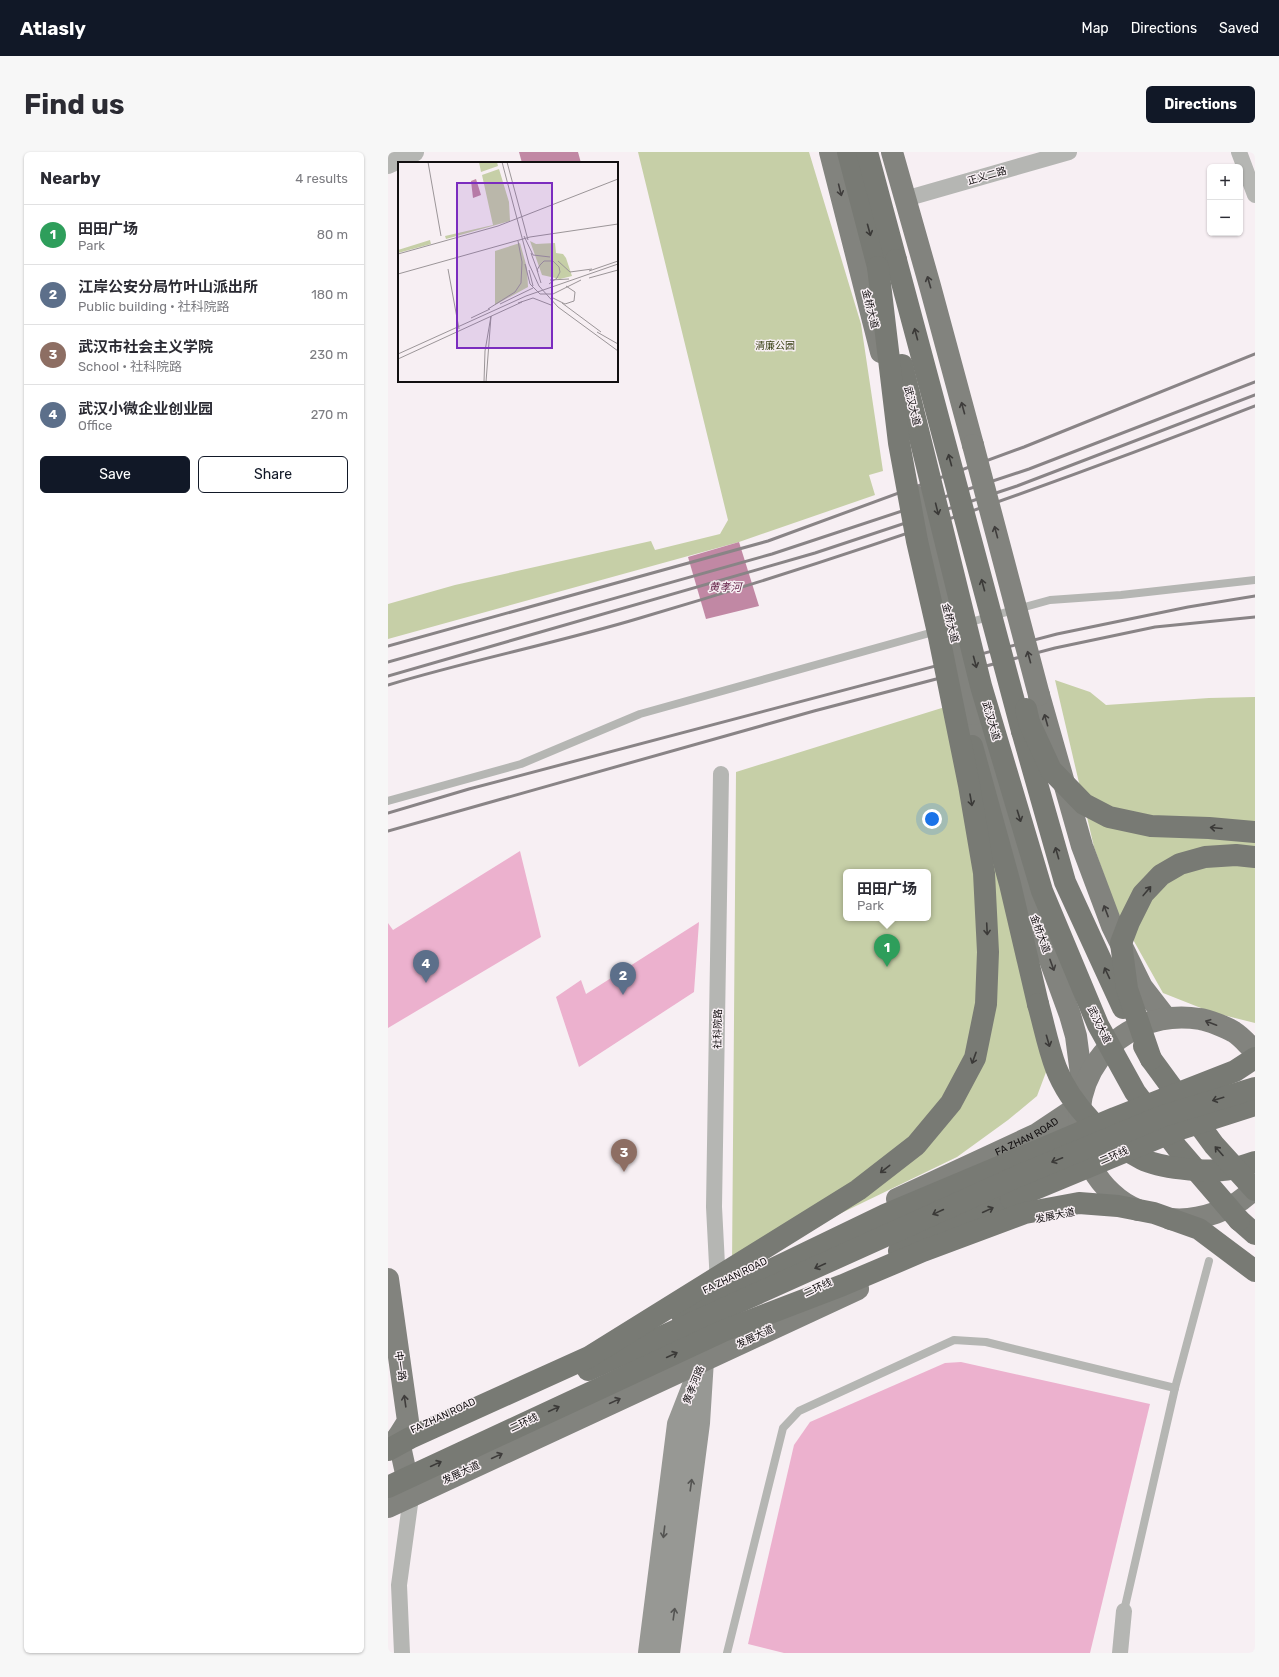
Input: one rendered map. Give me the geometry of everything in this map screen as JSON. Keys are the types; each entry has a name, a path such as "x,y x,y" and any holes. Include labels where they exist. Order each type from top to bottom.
{"highway":[{"name":"武汉大道","path":"848,152 887,264 996,635 1065,882 1123,1008 1151,1059 1214,1145 1255,1190"},
{"name":"武汉大道","path":"867,152 887,264 981,686 1042,891 1098,1025 1135,1092 1178,1149 1239,1220 1255,1234"},
{"path":"589,1357 858,1190 916,1145 951,1103 975,1058 986,1004 988,952 984,873 969,785 939,637 917,541 899,443 887,264 886,180 880,152"},
{"path":"996,635 1012,660 1029,722 1051,770 1084,804 1109,817 1151,826 1209,828 1255,832"},
{"path":"939,637 986,794 1010,884 1038,1004 1056,1069 1074,1101 1097,1126 1120,1145 1143,1160 1172,1167 1200,1170 1224,1170 1255,1162"},
{"path":"1151,1059 1127,989 1121,943 1129,922 1143,894 1161,874 1180,864 1205,857 1236,855 1255,857"},
{"path":"391,1439 410,1438 589,1357 885,1215 1115,1118 1235,1071 1255,1058"},
{"name":"二环线","path":"388,1463 537,1393 1016,1177 1163,1116 1255,1088"},
{"name":"二环线","path":"388,1487 1011,1199 1177,1130 1255,1105"},
{"path":"1011,1199 1064,1184 1163,1143 1255,1118"},
{"path":"723,1331 843,1285 923,1251 1025,1213 1079,1202 1118,1206 1154,1213 1199,1229 1255,1271"}],"main road":[{"name":"金桥大道","path":"830,152 973,714 1028,900 1070,1015 1076,1036 1081,1098 1081,1137 1085,1155 1097,1177 1114,1195 1135,1209"},
{"path":"892,152 930,286 1039,695 1082,846 1112,926 1142,987 1166,1018"},
{"path":"1081,1098 1095,1063 1114,1042 1138,1026 1166,1018 1201,1019 1234,1032 1255,1035"},
{"path":"1234,1032 1255,1051"},
{"name":"FA ZHAN ROAD","path":"391,1439 541,1371 814,1237 1037,1134 1081,1098"},
{"path":"1178,1220 1205,1217 1231,1206 1255,1187"},
{"name":"发展大道","path":"388,1508 703,1360 889,1275 988,1235 1037,1219 1094,1208 1135,1209"},
{"path":"1135,1209 1156,1217 1178,1220 1206,1230 1255,1266"},
{"name":"中一路","path":"388,1279 408,1421 391,1439"},
{"path":"703,1360 718,1284"},
{"name":"黄孝河路","path":"649,1653 678,1424 703,1360"},
{"name":"黄孝河路","path":"669,1653 699,1423 703,1360"},
{"path":"391,1439 411,1497"}],"street":[{"path":"388,164 414,152"},
{"name":"正义二路","path":"905,200 1069,152"},
{"path":"1239,152 1255,195"},
{"name":"社科院路","path":"718,1284 714,1207 721,774"},
{"path":"402,1653 399,1585 411,1497"},
{"path":"1120,1653 1124,1611"}],"lane":[{"path":"388,801 521,764 640,714 1050,600 1121,595 1255,580"},
{"path":"1124,1611 1175,1388 1209,1261"},
{"path":"727,1653 783,1428 799,1410 954,1340 986,1342 1175,1388"}],"green space":[{"name":"清廉公园","path":"638,152 809,152 861,324 883,471 869,475 875,495 739,542 388,639 388,604 455,585 651,541 655,550 720,534 728,520"},
{"path":"1055,680 1090,692 1106,705 1209,698 1255,697 1255,1023 1211,1012 1163,993 1117,911 1094,847"},
{"path":"961,702 1051,1059 1037,1096 1008,1120 957,1157 732,1266 736,772"}],"water":[{"path":"519,152 578,152 581,162 522,162"},
{"name":"黄孝河","path":"739,542 759,606 706,619 688,557"}],"building":[{"path":"520,851 541,937 388,1028 388,923 393,930"},
{"path":"699,922 694,992 579,1067 556,997 581,980 586,994"},
{"path":"961,1362 1150,1404 1090,1653 784,1653 748,1644 794,1445 810,1422 945,1363"}],"railway":[{"path":"388,646 768,541 1024,447 1255,354"},
{"path":"388,662 772,554 1029,469 1255,382"},
{"path":"388,676 815,553 1017,486 1255,395"},
{"path":"388,685 609,627 718,595 950,519 1103,464 1255,406"},
{"path":"388,813 469,789 1057,634 1188,607 1255,596"},
{"path":"388,831 814,711 1055,648 1155,627 1255,617"}],"place":[{"name":"田田广场","path":"887,967"},
{"name":"武汉小微企业创业园","path":"426,983"},
{"name":"江岸公安分局竹叶山派出所","path":"623,995"},
{"name":"武汉市社会主义学院","path":"624,1172"}]}
